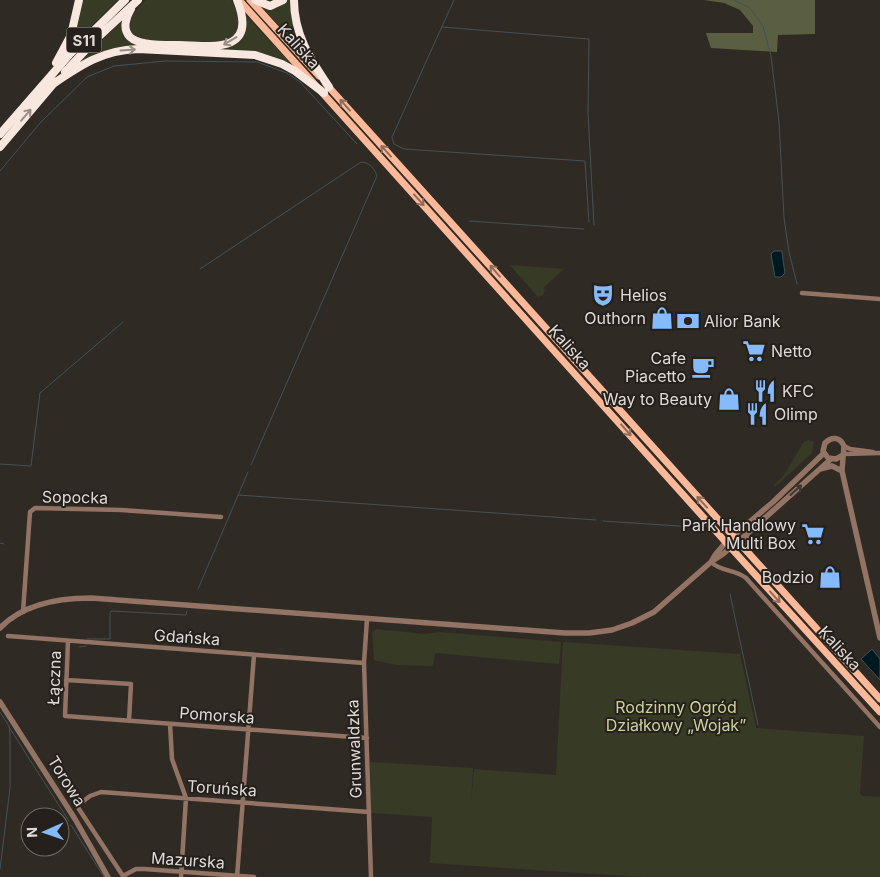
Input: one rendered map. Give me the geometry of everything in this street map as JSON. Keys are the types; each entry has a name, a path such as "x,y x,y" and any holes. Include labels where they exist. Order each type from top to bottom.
{"highway":[{"path":"44,82 69,40 79,0"},
{"name":"S11","path":"0,134 44,82 90,33 125,0"},
{"path":"136,2 128,14 125,26 127,32 135,41 148,44 212,47 229,43 242,30 242,16 238,0"},
{"path":"255,0 270,6 283,0"},
{"path":"294,0 294,12 301,41 326,90"},
{"name":"S11","path":"0,147 53,84 100,35 136,2"},
{"path":"53,84 101,55 138,50 262,57 282,64 326,90"}],"main road":[{"name":"Kaliska","path":"238,0 326,90 880,699"},
{"name":"Kaliska","path":"250,0 326,90 728,545 880,712"}],"street":[{"path":"802,293 880,299"},
{"path":"0,628 11,618 23,612 55,601 91,598 367,620 565,633 597,632 632,623 654,612 736,539 824,453 824,445 831,439 840,440 844,446 850,449 878,453"},
{"path":"844,446 842,471 880,638"},
{"path":"824,453 842,471"},
{"path":"736,539 748,533 832,459 839,458 843,454 878,453"},
{"path":"818,470 832,466 842,471"},
{"name":"Sopocka","path":"23,612 30,512 35,508 121,510 221,517"},
{"path":"748,533 746,543 751,556"},
{"name":"Kaliska","path":"711,562 720,570 737,572 746,578 880,727"},
{"name":"Grunwaldzka","path":"367,620 364,663 370,877"},
{"name":"Gdańska","path":"8,636 364,663"},
{"name":"Łączna","path":"65,716 68,641"},
{"path":"237,876 254,655"},
{"path":"66,680 132,684 129,721"},
{"name":"Torowa","path":"0,702 75,819 108,877"},
{"name":"Pomorska","path":"65,716 366,738"},
{"path":"170,724 172,759 186,798 181,874"},
{"name":"Toruńska","path":"122,877 76,806 90,796 101,792 369,812"},
{"name":"Mazurska","path":"122,877 136,869 181,874 254,877"}],"green space":[{"path":"81,0 118,0 69,48 76,30"},
{"path":"146,0 231,0 239,12 238,29 235,35 220,44 145,41 131,33 129,28 132,16"},
{"path":"286,0 292,0 297,38 302,51 263,8 270,9 276,7"},
{"path":"704,0 815,0 815,34 778,35 777,52 711,48 706,33 753,33 753,26 740,10 724,3"},
{"path":"246,15 296,69 290,65 216,50 229,46 239,39 245,29"},
{"path":"123,20 122,28 142,46 102,52 82,60"},
{"path":"510,265 564,269 543,288 545,290 543,295 538,297"},
{"path":"808,440 814,442 812,453 775,487 774,485 784,475 803,443"},
{"path":"377,629 424,634 440,632 561,642 559,664 435,653 433,666 396,665 374,660 372,632"},
{"name":"Rodzinny Ogród Działkowy „Wojak”","path":"563,642 740,654 756,728 864,736 860,793 862,796 880,797 880,877 642,877 430,863 432,817 371,813 370,762 473,768 471,803 474,769 556,775"}],"water":[{"path":"774,251 782,251 785,273 781,277 775,277 771,254"},
{"path":"872,649 880,659 880,680 861,659"}],"waterway":[{"path":"454,0 392,137 394,144 404,149 585,161 589,222"},
{"path":"734,0 750,8 763,26 771,56 779,122 784,218 789,252 797,284"},
{"path":"442,27 589,39 588,114 594,225"},
{"path":"0,171 40,123 87,77 114,66 165,61 257,62 287,73 300,82 357,144"},
{"path":"200,269 361,162 371,166 375,171 377,176 251,465"},
{"path":"469,221 584,229"},
{"path":"0,464 31,466 40,393 123,322"},
{"path":"198,589 248,472"},
{"path":"238,495 596,520"},
{"path":"603,521 694,527"},
{"path":"0,543 4,544"},
{"path":"730,594 758,725"},
{"path":"87,639 110,639 110,612 112,611 186,615 187,611"},
{"path":"79,647 86,646"},
{"path":"0,712 9,726 10,735 10,788 0,869"},
{"path":"9,727 60,807"},
{"path":"71,825 104,877"}],"place":[{"name":"Helios","path":"603,295"},
{"name":"Outhorn","path":"662,318"},
{"name":"Alior Bank","path":"688,321"},
{"name":"Netto","path":"754,351"},
{"name":"Cafe Piacetto","path":"703,367"},
{"name":"KFC","path":"765,391"},
{"name":"Way to Beauty","path":"729,399"},
{"name":"Olimp","path":"757,414"},
{"name":"Park Handlowy Multi Box","path":"813,534"},
{"name":"Bodzio","path":"830,577"}]}
